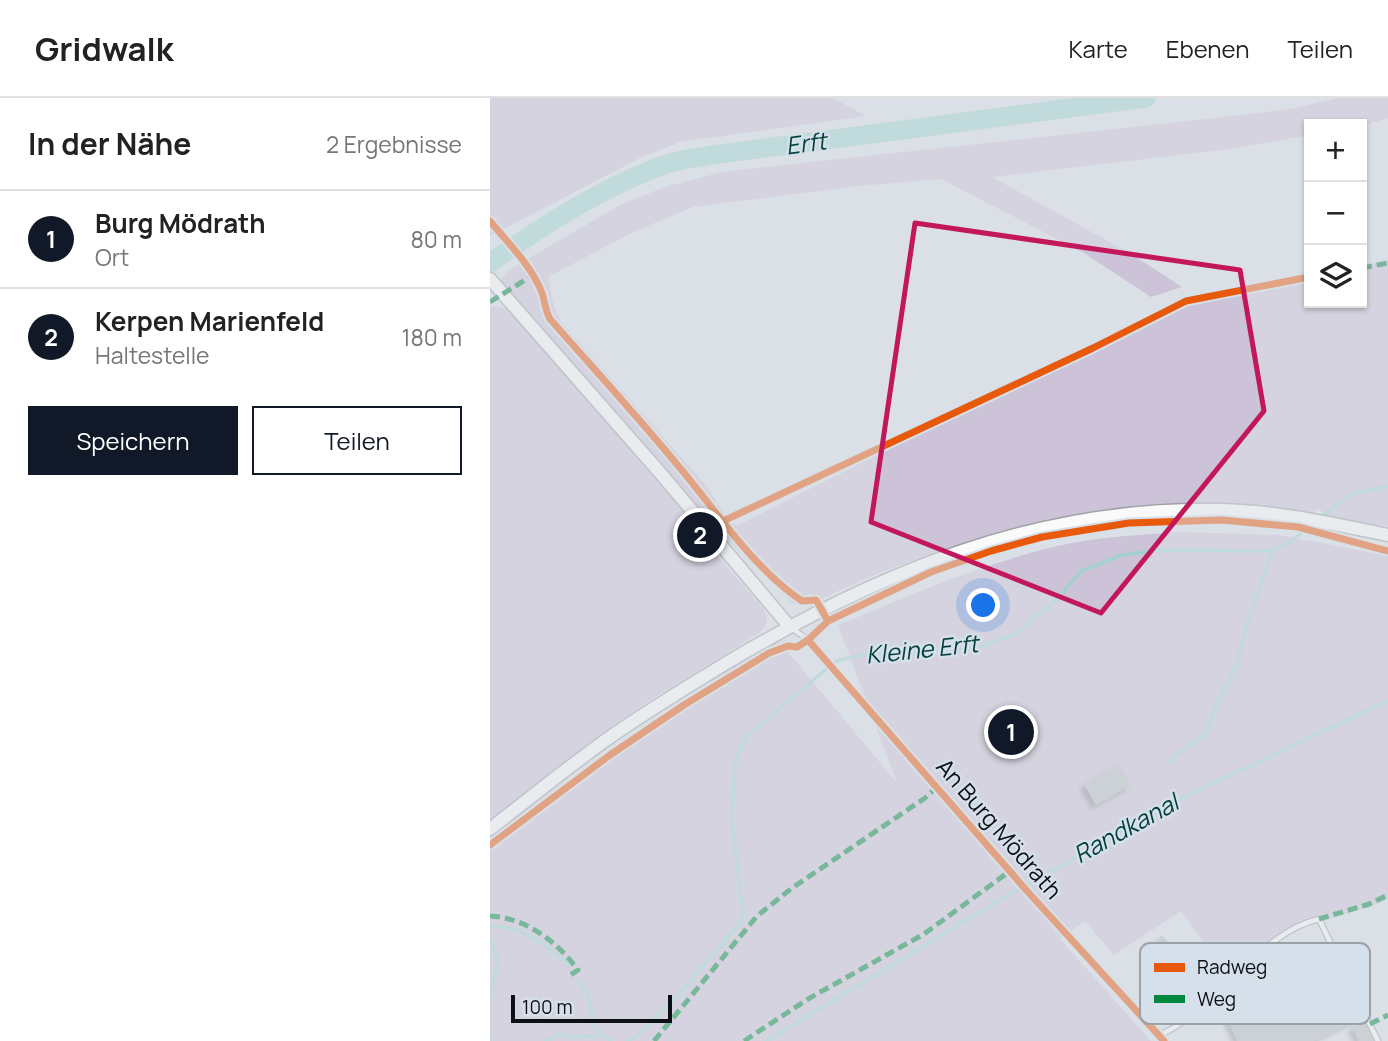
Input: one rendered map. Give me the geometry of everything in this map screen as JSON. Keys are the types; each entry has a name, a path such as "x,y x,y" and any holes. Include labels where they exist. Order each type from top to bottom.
{"main road":[{"path":"492,282 662,475 789,626"},
{"path":"490,829 599,745 682,690 789,626 911,569 988,542 1055,524 1127,513 1194,510 1259,512 1388,535"}],"lane":[{"name":"An Burg Mödrath","path":"789,626 808,640 1027,891 1140,1015"},
{"path":"1272,943 1300,923 1319,919 1331,943"},
{"name":"An Burg Mödrath","path":"1148,1024 1164,1041"},
{"path":"1159,1036 1180,1024"},
{"path":"1370,1024 1378,1041"}],"highlighted area":[{"path":"915,223 1240,270 1264,411 1101,613 871,522"}],"shaded area":[{"path":"490,98 833,98 866,116 680,142 642,157 490,236"},
{"path":"1339,98 1388,98 1388,118 1367,124 1367,119 1304,119 1304,136 1230,149 992,177 1133,255 1182,287 1151,297 1084,253 941,179 858,186 693,207 633,232 548,277 553,303 561,322 709,489 725,516 716,520 709,519 500,280 509,270 622,204 665,187 722,172 1291,109"},
{"path":"1388,260 1388,526 1329,519 1318,508 1313,514 1260,506 1206,503 1152,505 1098,512 1045,521 941,551 869,578 807,606 793,604 722,534 729,523 738,525 1193,296 1304,275 1304,308 1367,308 1367,264"},
{"path":"496,306 508,309 680,505 725,565 764,609 767,621 759,633 644,704 602,734 490,823 490,308"},
{"path":"1179,532 1279,535 1388,556 1388,899 1292,930 1277,943 1204,943 1181,911 1114,955 1085,921 1060,939 1151,1041 490,1041 490,838 624,740 745,660 786,640 796,643 788,652 897,783 838,625 953,578 1012,558 1099,539"}],"building":[{"path":"1009,712 1032,737 1014,753 1008,746 1002,750 993,740 998,735 992,728"},
{"path":"1119,764 1131,785 1096,805 1084,784"},
{"path":"1162,935 1169,943 1154,943"},
{"path":"1230,1024 1348,1024 1313,1041 1238,1041"},
{"path":"1367,1024 1375,1041 1359,1041 1352,1027"}],"waterway":[{"name":"Erft","path":"490,263 554,220 599,194 675,162 1146,98"},
{"name":"Kleine Erft","path":"1320,518 1351,494 1388,486"},
{"name":"Kleine Erft","path":"627,1041 636,1037 680,993 739,924 743,914 732,820 735,761 746,737 836,661 862,655 976,648 1016,634 1057,599 1081,571 1122,555 1160,550 1272,551 1289,543 1314,523"},
{"path":"1170,761 1205,734 1237,664 1248,621 1272,551"},
{"name":"Randkanal","path":"766,1041 1010,894 1181,799 1388,700"},
{"name":"Kleine Erft","path":"490,926 523,933 569,965"},
{"path":"490,939 497,960 490,996"},
{"name":"Kleine Erft","path":"578,980 590,1001 595,1027 612,1041"},
{"path":"545,1041 560,1034 572,1037 601,1036"},
{"path":"490,1037 491,1041"}],"marked path":[{"path":"1367,267 1388,263"},
{"path":"490,302 533,275"},
{"path":"654,1041 757,916 792,888 925,798 937,787"},
{"path":"744,1041 808,999 924,934 1010,871"},
{"path":"1319,919 1369,904 1388,895"},
{"path":"490,916 516,921 551,941 578,970 569,976"},
{"path":"1370,1024 1388,1015"}],"cycle path":[{"path":"490,221 535,279 550,319 664,449 751,556 802,601 816,600 828,621 797,647 788,646 769,653 684,705 610,755 490,845"},
{"path":"721,522 1093,348 1186,301 1304,278"},
{"path":"828,621 931,572 991,551 1042,537 1129,523 1221,520 1298,527 1388,551"},
{"path":"808,640 1027,891 1140,1015"},
{"path":"1148,1024 1164,1041"}],"place":[{"name":"Kerpen Marienfeld","path":"700,535"},
{"name":"Burg Mödrath","path":"1011,732"}]}
